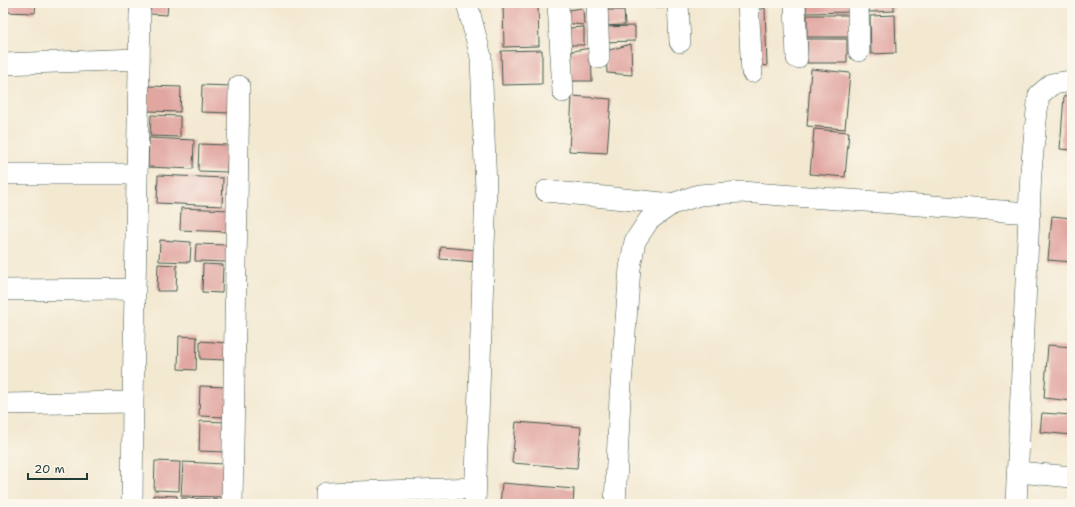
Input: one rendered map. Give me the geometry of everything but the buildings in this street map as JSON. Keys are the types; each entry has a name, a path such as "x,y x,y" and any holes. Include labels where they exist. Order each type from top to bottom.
{"street":[{"path":"326,504 326,493 475,496 486,190 481,57 467,3"},
{"path":"558,3 563,92"},
{"path":"597,3 599,58"},
{"path":"678,3 680,42"},
{"path":"748,3 752,72"},
{"path":"794,3 797,58"},
{"path":"858,3 859,51"},
{"path":"132,504 140,13"},
{"path":"3,64 139,59"},
{"path":"1016,504 1032,163 1039,95 1052,84 1072,81"},
{"path":"232,504 239,86"},
{"path":"3,174 137,174"},
{"path":"546,191 672,204"},
{"path":"615,504 620,398 630,268 635,241 649,220 672,204 699,195 741,192 1030,213"},
{"path":"3,290 135,289"},
{"path":"3,404 133,402"},
{"path":"1018,472 1072,477"}]}
